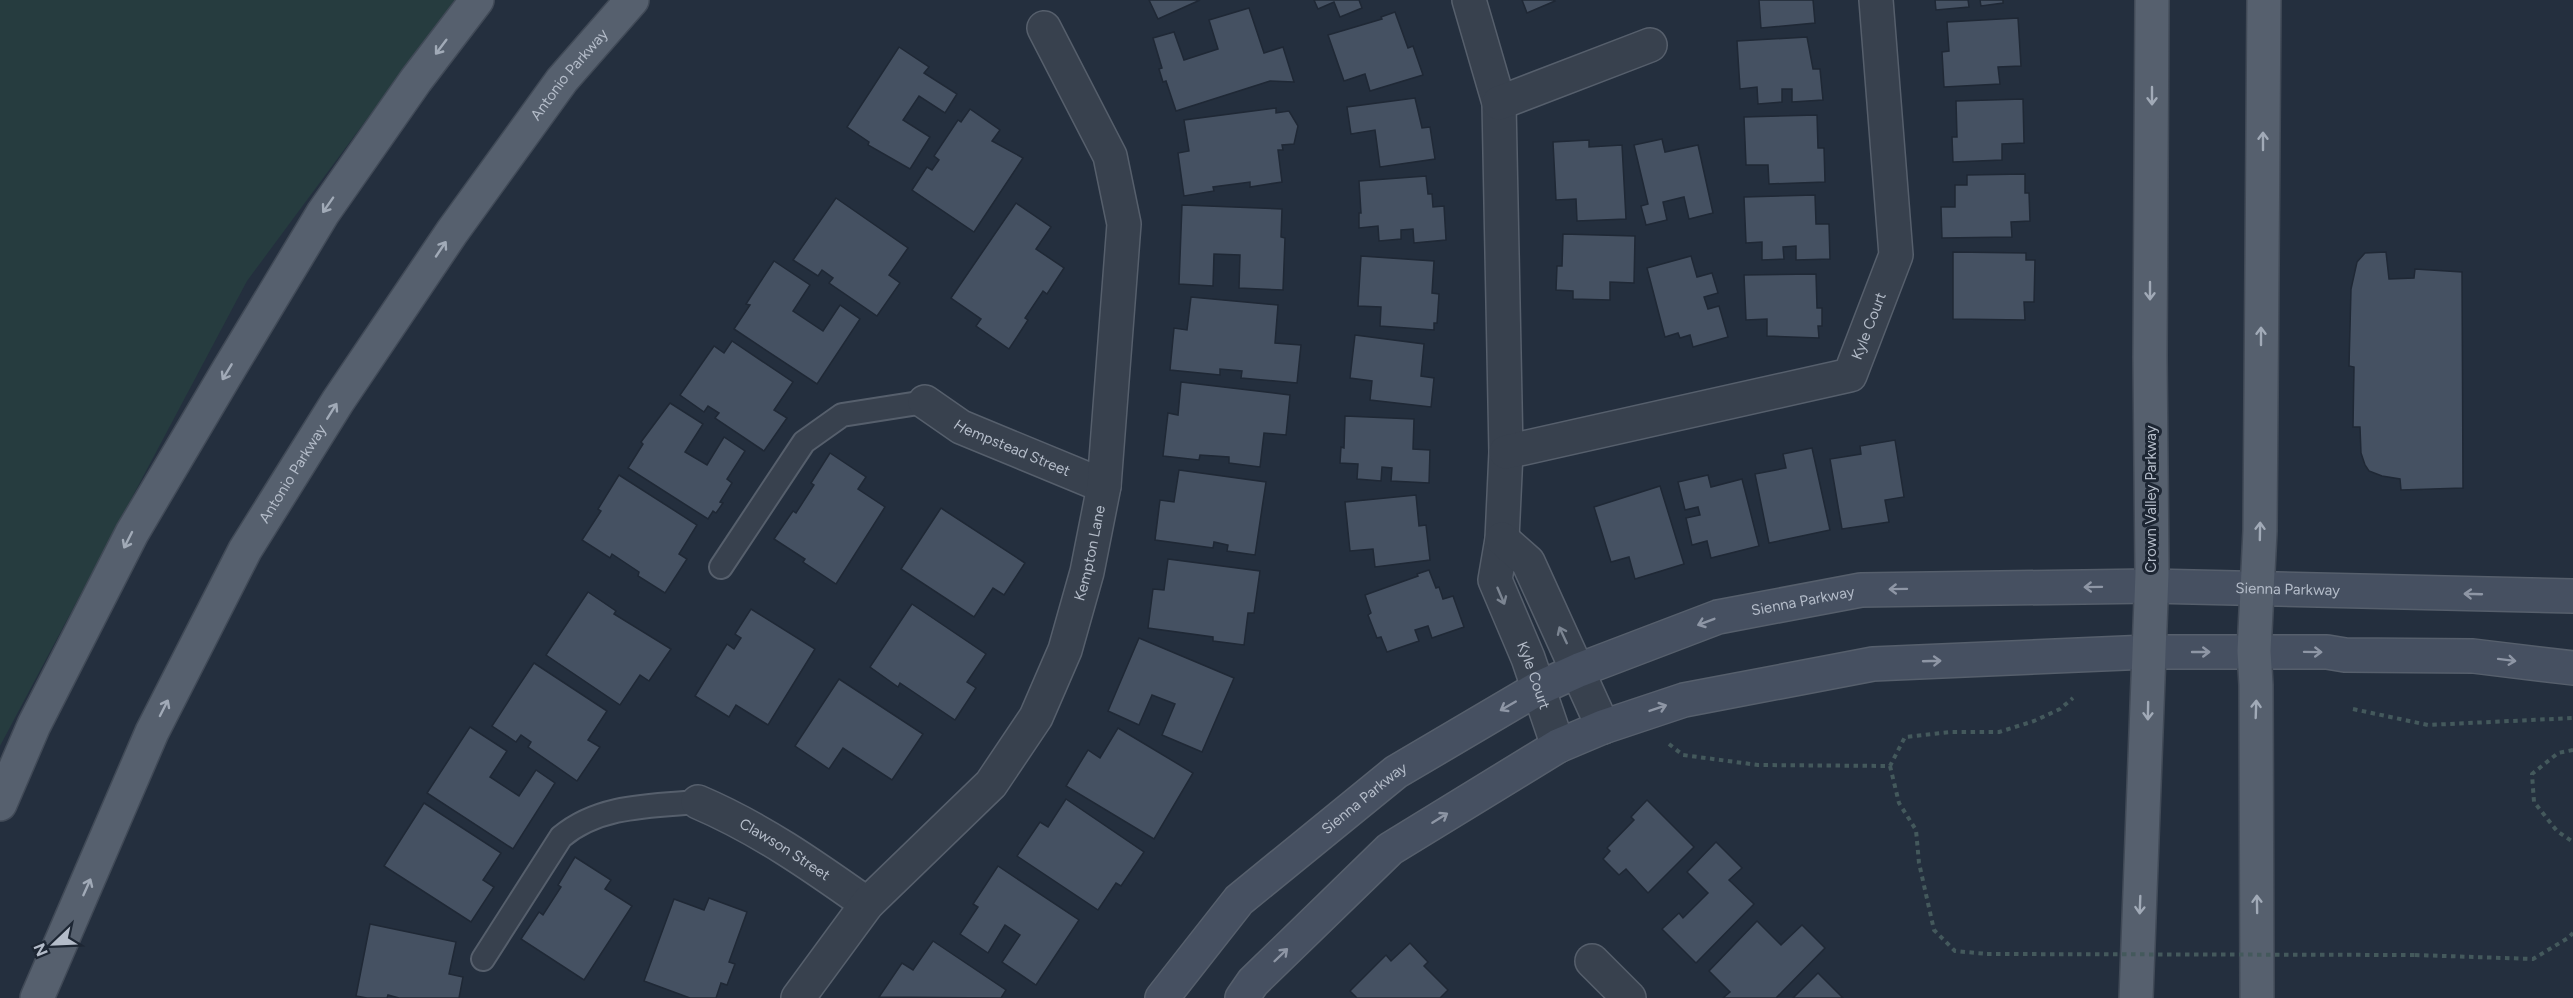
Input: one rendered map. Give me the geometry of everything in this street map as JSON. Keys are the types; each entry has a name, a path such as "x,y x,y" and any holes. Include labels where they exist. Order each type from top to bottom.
{"main road":[{"path":"0,804 34,725 132,533 223,379 323,213 416,80 477,0"},
{"name":"Antonio Parkway","path":"37,998 152,732 245,550 338,401 452,232 562,80 632,0"},
{"name":"Crown Valley Parkway","path":"2136,998 2151,586 2152,0"},
{"path":"2258,998 2254,651 2260,531 2264,0"},
{"name":"Sienna Parkway","path":"1162,998 1239,900 1396,772 1537,689 1579,670 1718,617 1861,590 2151,586 2573,596"},
{"path":"1242,998 1253,982 1390,849 1558,746 1603,727 1684,699 1873,664 2148,652 2254,651 2474,656 2573,668"}],"street":[{"name":"Kyle Court","path":"1469,0 1500,102 1506,452 1502,539 1495,580 1528,658 1558,746"},
{"name":"Kyle Court","path":"1506,452 1850,375 1896,255 1876,0"},
{"name":"Kempton Lane","path":"798,998 867,904 991,784 1036,717 1065,650 1087,572 1104,486 1124,224 1110,156 1044,28"},
{"path":"1500,102 1650,45"},
{"name":"Hempstead Street","path":"925,402 962,428 1104,486"},
{"path":"1502,539 1528,562 1603,727"},
{"name":"Clawson Street","path":"698,802 738,819 802,857 867,904"},
{"path":"1592,962 1629,998"}],"lane":[{"path":"721,567 804,442 842,415 925,402"},
{"path":"483,959 561,837 574,826 591,818 633,807 698,802"}],"path":[{"path":"2073,698 2060,709 2034,721 1999,732 1951,732 1905,738 1890,766 1899,803 1916,830 1919,863 1934,930 1954,951 1987,954 2415,955 2533,959 2573,933"},
{"path":"2353,709 2428,725 2573,718"},
{"path":"1667,742 1683,755 1758,765 1890,766"},
{"path":"2573,750 2558,753 2532,774 2534,802 2557,831 2573,842"}],"green space":[{"path":"0,0 455,0 247,281 0,746"}],"building":[{"path":"1149,0 1200,0 1158,19"},
{"path":"1314,0 1359,0 1362,8 1340,17 1334,2 1318,9"},
{"path":"1522,0 1554,0 1555,1 1527,13"},
{"path":"1759,0 1813,0 1815,23 1761,28"},
{"path":"1935,0 1968,0 1969,7 1936,10"},
{"path":"1980,0 2003,0 2003,3 1981,6"},
{"path":"1249,8 1264,53 1283,47 1294,82 1270,81 1176,111 1166,81 1163,82 1159,69 1162,68 1153,38 1174,32 1184,60 1218,49 1209,20"},
{"path":"1395,12 1408,48 1413,46 1423,75 1370,91 1365,74 1344,81 1328,35 1382,19 1381,17"},
{"path":"2018,18 2021,66 1998,67 2000,84 1944,87 1942,52 1949,51 1947,22"},
{"path":"1807,37 1813,69 1820,69 1823,100 1792,102 1792,89 1782,89 1782,102 1758,104 1757,87 1740,89 1737,41"},
{"path":"899,47 929,67 924,73 957,94 945,113 919,96 903,120 930,137 910,169 868,145 869,142 847,127"},
{"path":"1415,98 1422,128 1430,127 1435,159 1380,167 1375,130 1351,134 1347,107"},
{"path":"2023,99 2024,143 2002,144 2002,160 1953,162 1952,137 1957,137 1956,101"},
{"path":"1276,108 1276,113 1289,111 1298,126 1294,144 1282,145 1283,150 1278,150 1282,182 1250,187 1250,182 1213,187 1214,191 1184,196 1178,153 1189,151 1184,120"},
{"path":"970,109 1000,130 992,141 1023,158 974,232 912,190 927,167 932,170 939,160 934,156 958,120 961,122"},
{"path":"1817,115 1818,148 1824,148 1825,182 1769,184 1768,165 1746,165 1744,117"},
{"path":"1662,139 1665,152 1698,145 1713,213 1689,219 1684,197 1663,202 1667,220 1646,225 1641,206 1648,204 1634,145"},
{"path":"1589,140 1589,147 1622,145 1626,219 1577,221 1576,199 1556,200 1553,142"},
{"path":"2025,174 2025,193 2029,193 2030,221 2011,222 2012,237 1942,238 1941,207 1955,207 1955,185 1967,185 1967,175"},
{"path":"1426,176 1428,194 1432,194 1433,207 1444,206 1446,240 1414,243 1413,229 1401,230 1401,239 1379,241 1378,226 1359,228 1359,213 1361,213 1359,181"},
{"path":"1815,195 1816,224 1829,224 1830,259 1796,260 1796,246 1783,247 1784,259 1762,260 1762,242 1746,243 1744,197"},
{"path":"836,198 908,248 889,275 900,283 877,316 829,283 833,278 822,270 818,276 793,260"},
{"path":"1016,203 1051,227 1036,249 1064,268 1047,294 1043,291 1025,318 1028,320 1009,349 976,326 981,319 951,298"},
{"path":"1182,205 1282,209 1281,237 1285,238 1283,290 1239,288 1240,255 1214,254 1213,286 1179,284"},
{"path":"1563,234 1635,236 1634,283 1610,282 1610,300 1573,299 1573,291 1556,290 1557,266 1562,266"},
{"path":"1953,252 2026,253 2026,260 2035,260 2034,302 2024,302 2025,320 1953,319"},
{"path":"2386,252 2389,279 2414,278 2415,269 2462,272 2463,488 2401,490 2400,479 2369,471 2361,453 2360,427 2353,427 2354,367 2349,366 2351,289 2357,262 2365,253"},
{"path":"1361,256 1434,261 1432,293 1439,294 1437,323 1434,323 1434,330 1380,326 1381,307 1358,306"},
{"path":"1691,256 1697,277 1712,273 1718,293 1704,297 1708,309 1719,306 1728,337 1693,347 1690,335 1680,338 1678,333 1665,337 1647,268"},
{"path":"774,261 810,285 793,311 823,331 840,305 860,319 817,384 734,329 750,305 746,304"},
{"path":"1816,274 1817,308 1822,308 1822,326 1818,326 1819,338 1767,336 1767,319 1746,320 1744,275"},
{"path":"1191,297 1278,305 1275,343 1301,345 1297,383 1241,378 1242,371 1220,369 1220,375 1170,370 1174,328 1187,330"},
{"path":"1355,335 1424,344 1421,376 1434,378 1431,407 1370,400 1372,381 1350,378"},
{"path":"732,341 793,382 774,410 787,418 764,451 715,418 719,413 708,406 704,412 680,395 714,346 724,353"},
{"path":"1181,382 1290,395 1286,435 1264,433 1260,467 1229,463 1229,457 1200,455 1199,460 1163,456 1168,413 1178,415"},
{"path":"670,403 703,424 685,452 707,465 724,437 745,451 727,479 732,483 720,502 723,503 716,513 713,511 708,519 628,468 643,444 641,442"},
{"path":"1345,416 1414,419 1413,449 1430,450 1429,483 1391,481 1392,468 1382,467 1381,481 1357,479 1358,464 1340,463 1341,447 1344,448"},
{"path":"1895,440 1904,497 1885,500 1889,522 1842,529 1830,459 1861,454 1860,446"},
{"path":"1812,448 1830,530 1769,543 1755,474 1786,468 1783,454"},
{"path":"830,453 866,477 858,489 885,507 836,584 803,562 805,559 774,539 793,511 796,513 814,485 811,483"},
{"path":"1179,470 1266,482 1255,555 1227,551 1228,545 1214,542 1213,548 1155,540 1160,500 1174,502"},
{"path":"619,475 697,525 679,554 687,559 665,593 638,576 639,572 612,554 610,558 582,540 601,511 598,509"},
{"path":"1708,475 1711,487 1742,479 1759,546 1711,558 1707,541 1692,545 1686,518 1700,515 1698,507 1685,510 1678,482"},
{"path":"1660,486 1684,564 1635,579 1629,557 1611,562 1594,507"},
{"path":"1416,495 1419,526 1426,525 1430,560 1375,567 1373,549 1350,551 1345,502"},
{"path":"941,508 1025,563 1004,595 993,588 974,617 901,569"},
{"path":"1168,559 1260,571 1254,613 1248,613 1244,645 1213,641 1213,637 1148,628 1153,589 1164,590"},
{"path":"1429,570 1443,599 1453,596 1464,627 1432,638 1428,626 1415,630 1419,641 1387,652 1381,637 1377,638 1368,615 1371,613 1365,595"},
{"path":"588,592 616,611 614,614 671,649 649,681 640,675 620,705 546,655"},
{"path":"912,604 986,654 967,682 976,688 955,720 900,683 898,687 870,667"},
{"path":"751,609 815,649 768,725 736,705 729,717 695,696 727,644 734,649 741,638 735,634"},
{"path":"1139,638 1234,678 1202,752 1162,735 1175,704 1152,695 1139,725 1108,711"},
{"path":"534,663 607,711 588,740 600,747 577,781 528,747 531,742 521,735 516,742 492,726"},
{"path":"839,679 923,734 892,780 843,748 829,769 795,746"},
{"path":"470,727 507,751 490,777 519,796 536,770 555,783 513,849 427,793"},
{"path":"1118,728 1193,773 1154,839 1066,786 1088,750 1100,758"},
{"path":"1066,799 1144,852 1121,886 1116,883 1098,910 1017,856 1040,822 1048,827"},
{"path":"1647,800 1694,847 1648,893 1626,869 1619,875 1603,859 1610,851 1607,848 1634,820 1631,817"},
{"path":"424,803 501,853 483,880 494,887 471,922 384,866"},
{"path":"1716,842 1742,868 1729,880 1754,904 1696,963 1662,929 1679,913 1683,918 1708,893 1687,872"},
{"path":"575,857 611,880 605,889 632,906 584,980 521,939 539,912 543,915 561,887 558,885"},
{"path":"998,866 1079,920 1036,985 1002,962 1020,935 1005,925 988,953 960,934 978,907 973,904"},
{"path":"709,898 747,912 729,962 735,964 727,985 721,983 716,998 690,998 644,981 674,899 704,910"},
{"path":"1757,921 1781,945 1802,925 1825,948 1776,998 1723,998 1730,992 1709,971"},
{"path":"370,924 456,942 449,974 463,977 459,998 356,996"},
{"path":"933,941 1006,990 1001,998 879,997 902,963 913,970"},
{"path":"1410,943 1428,962 1424,966 1448,990 1440,998 1357,998 1350,991 1386,955 1391,961"},
{"path":"1818,973 1843,998 1793,998"}]}
